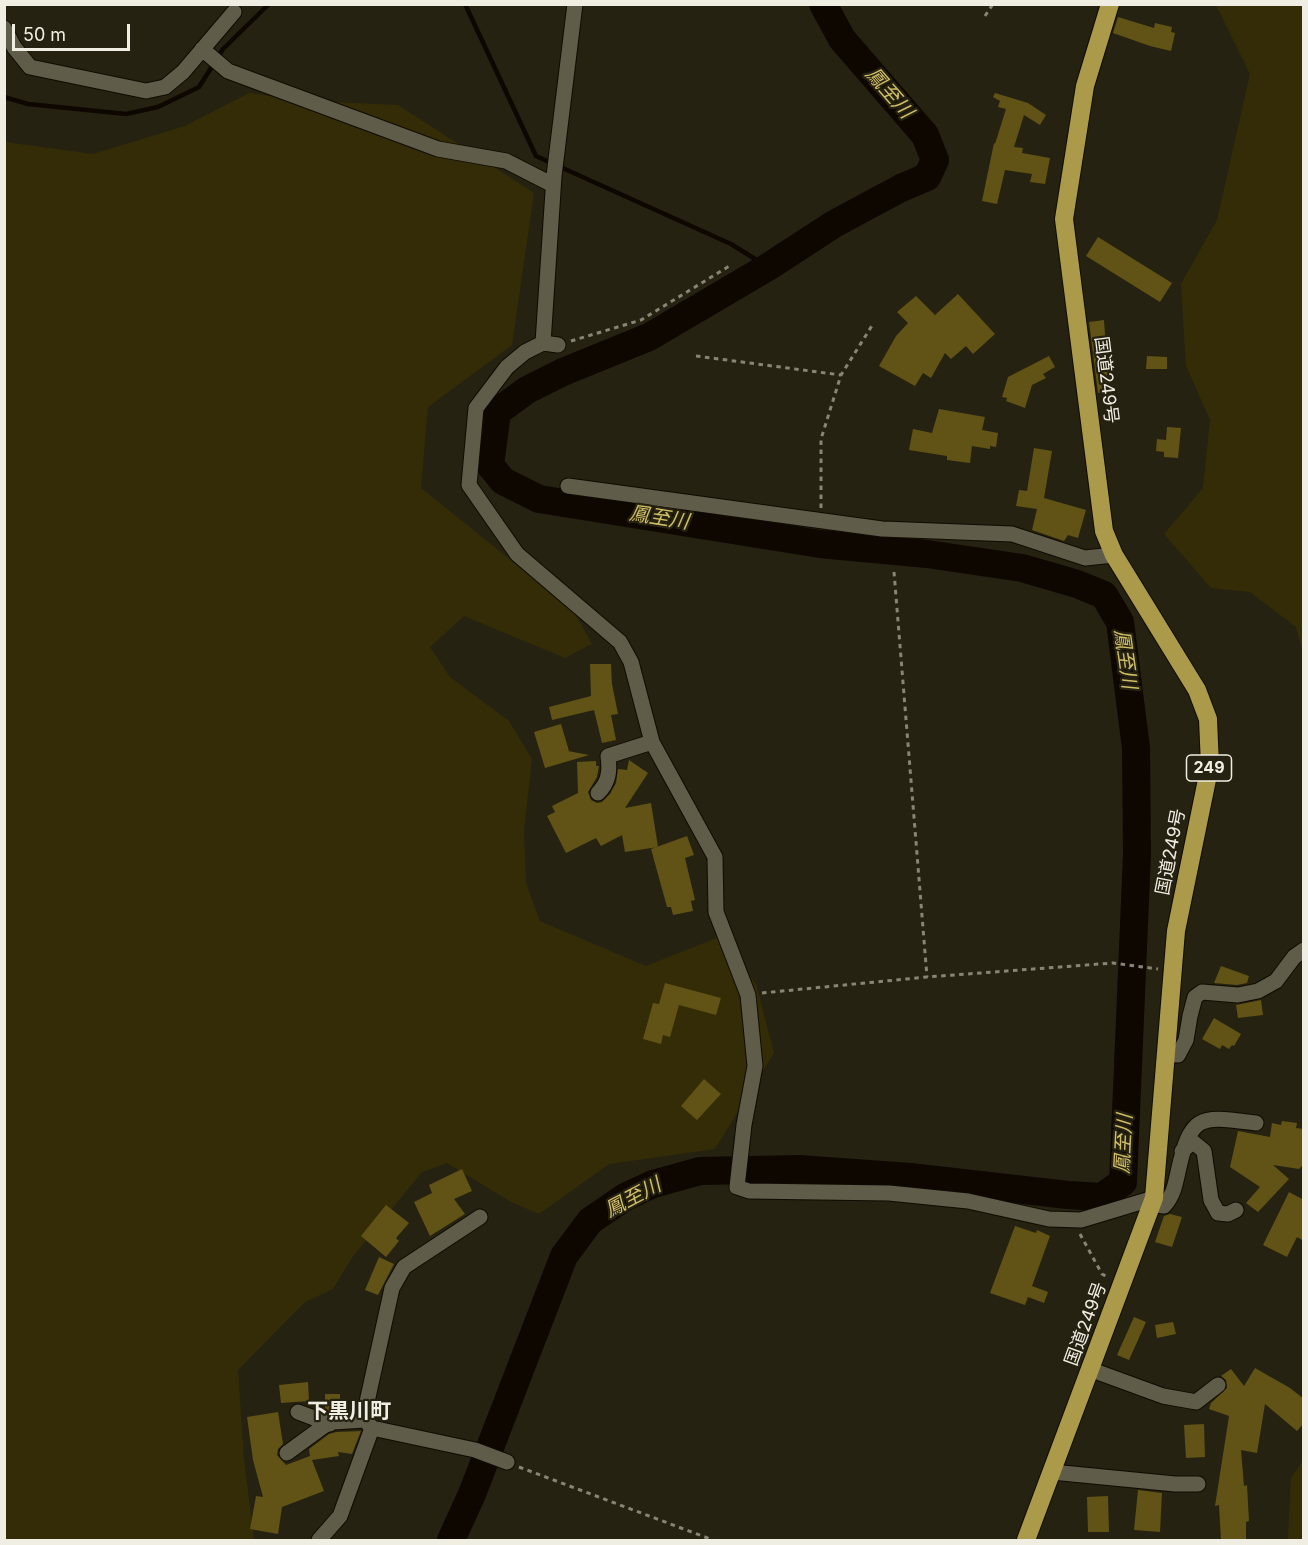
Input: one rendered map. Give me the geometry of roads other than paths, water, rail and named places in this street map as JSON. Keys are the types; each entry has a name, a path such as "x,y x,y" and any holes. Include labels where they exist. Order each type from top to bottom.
{"highway":[{"name":"国道249号","path":"1026,1540 1092,1370 1153,1201 1176,931 1210,765 1208,719 1197,690 1114,555 1104,531 1064,219 1085,86 1110,4"}],"street":[{"path":"575,4 554,181 550,344 525,352 507,367 476,408 469,485 491,520 517,554 620,642 631,662 652,742 715,857 717,912 748,995 755,1066 744,1125 737,1187 749,1191 889,1193 968,1202 1049,1219 1081,1220 1153,1201 1164,1206 1172,1197 1182,1151 1196,1125 1206,1119 1218,1118 1256,1123"},
{"path":"4,28 14,47 30,67 146,91 165,87 183,72 205,51 234,12"},
{"path":"205,51 228,71 438,148 506,161 554,181"},
{"path":"568,486 882,529 1012,534 1085,558 1114,555"},
{"path":"598,793 608,777 608,756 652,742"},
{"path":"1165,1054 1178,1055 1186,1040 1195,997 1202,992 1230,995 1258,991 1276,981 1294,957 1304,950"},
{"path":"1182,1151 1193,1142 1204,1151 1212,1200 1218,1213 1228,1214 1236,1210"},
{"path":"319,1540 340,1516 369,1424 365,1412 392,1288 404,1267 480,1217"},
{"path":"1092,1370 1163,1396 1196,1402 1218,1385"},
{"path":"297,1412 330,1424"},
{"path":"287,1453 330,1424 342,1420 369,1424 475,1450 507,1462"},
{"path":"1052,1472 1175,1484 1198,1484"}],"waterway":[{"path":"4,97 28,104 126,114 158,107 199,87 223,49 269,4"},
{"path":"465,4 536,156 731,244 768,267"},
{"name":"鳳至川","path":"451,1540 472,1494 564,1256 590,1221 625,1197 653,1184 700,1171 799,1169 910,1177 1102,1197 1123,1182 1137,854 1136,748 1120,622 1104,595 1077,584 1022,568 927,554 820,544 539,499 503,481 490,465 497,412 527,390 563,372 649,337 768,267 834,224 901,188 927,177 935,160 925,135 842,39 823,4"}],"district":[{"name":"下黒川町","path":"349,1412"}]}
